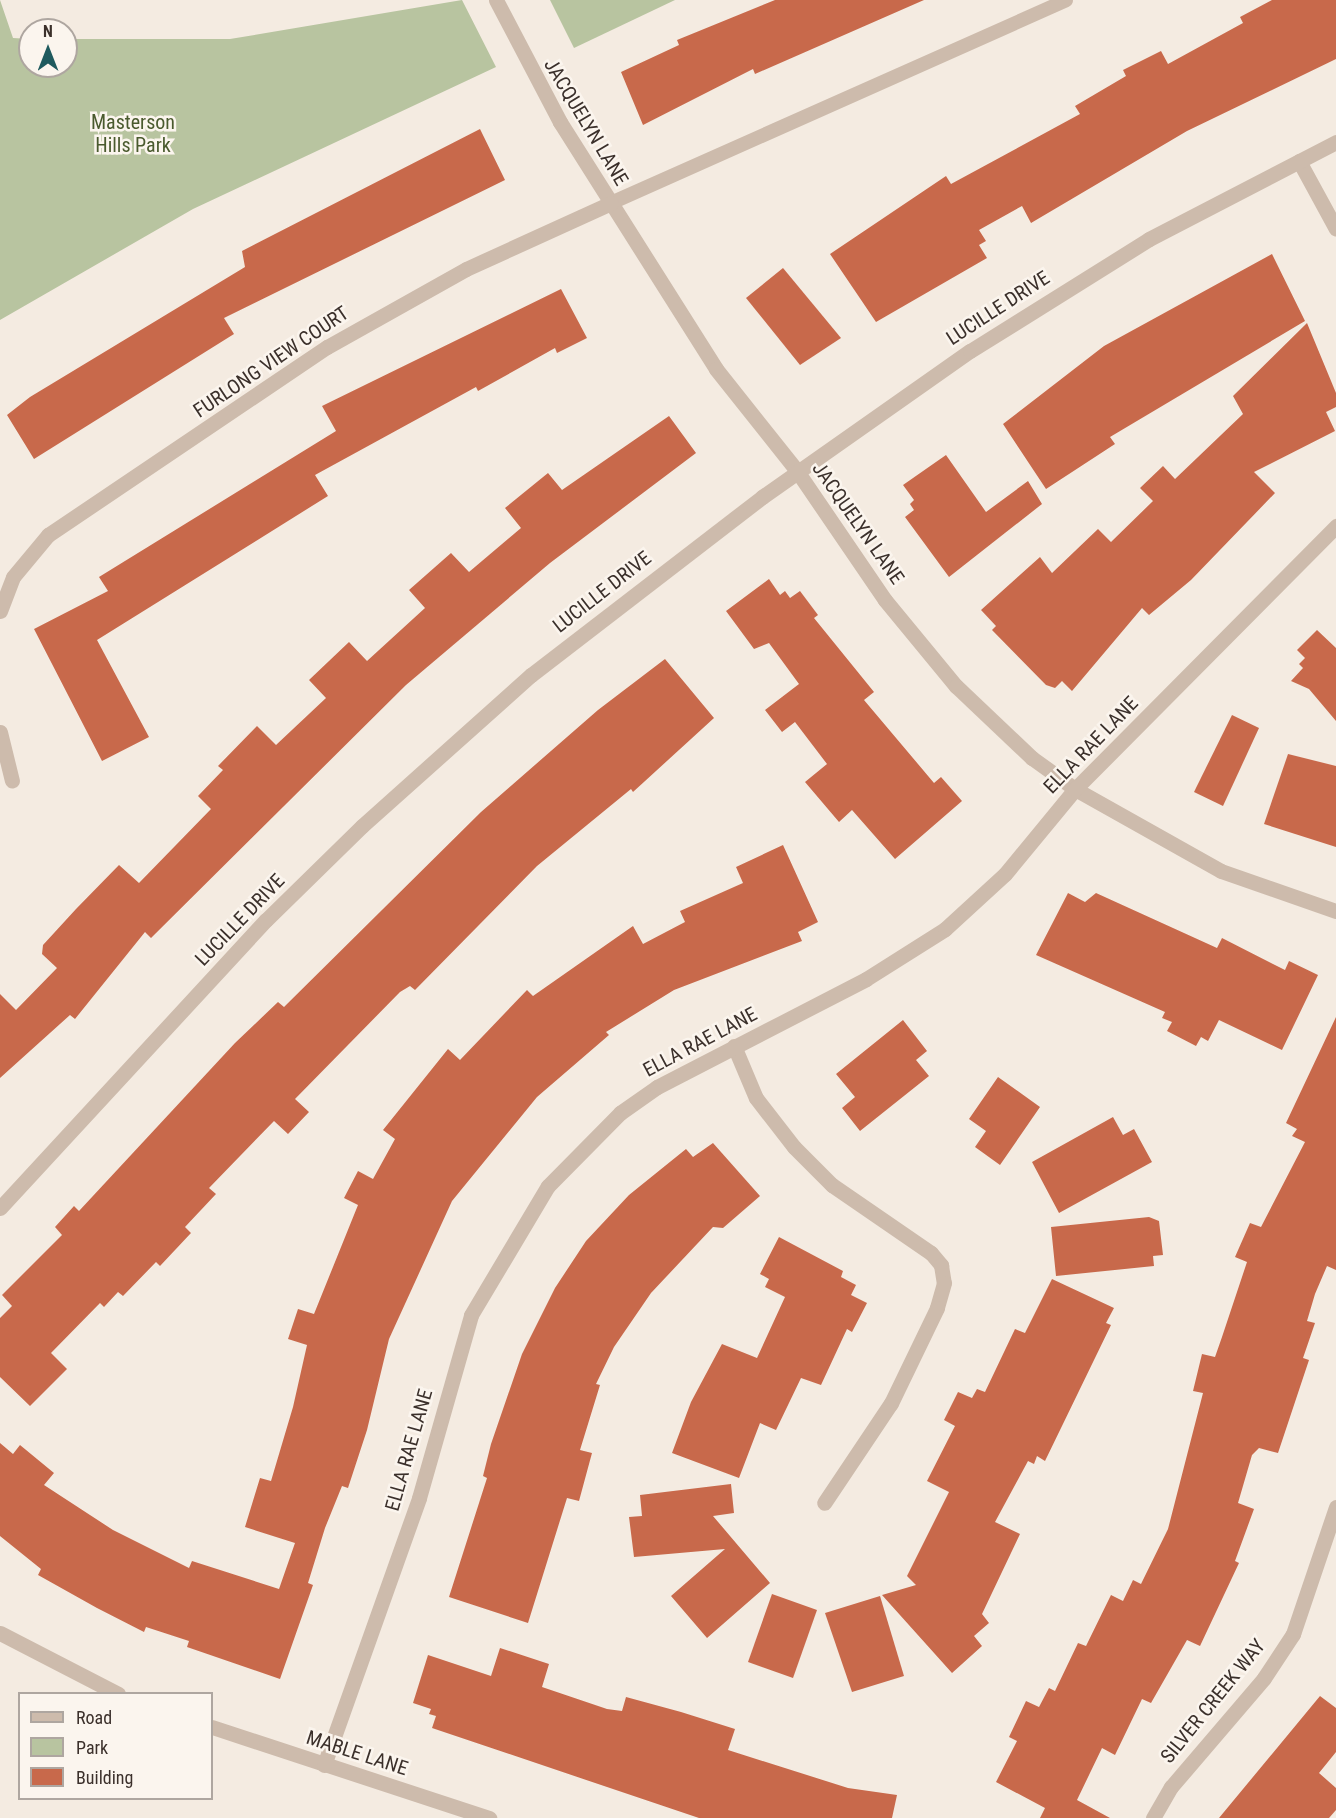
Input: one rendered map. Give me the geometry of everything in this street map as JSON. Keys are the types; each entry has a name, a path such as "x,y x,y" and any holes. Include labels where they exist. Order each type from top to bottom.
{"street":[{"name":"JACQUELYN LANE","path":"496,0 516,46 611,203 716,369 797,471 846,545 934,660 992,722 1075,789 1221,871 1336,911"},
{"name":"LUCILLE DRIVE","path":"0,1208 266,920 362,826 531,675 797,471 1055,295 1336,142"},
{"path":"1299,161 1336,229"},
{"name":"FURLONG VIEW COURT","path":"0,611 13,577 48,535 327,347 434,285 611,203"},
{"name":"ELLA RAE LANE","path":"324,1765 419,1498 471,1315 490,1276 548,1186 620,1113 734,1046 866,979 945,929 1005,874 1075,789 1336,526"},
{"path":"0,732 12,781"},
{"path":"734,1046 756,1098 794,1147 832,1185 913,1239 941,1265 944,1283 937,1308 891,1403 824,1503"},
{"name":"SILVER CREEK WAY","path":"1153,1818 1171,1787 1264,1678 1293,1634 1336,1507"},
{"path":"0,1633 114,1692"},
{"name":"MABLE LANE","path":"213,1727 489,1818"}],"lane":[{"path":"611,203 1066,0"}],"green space":[{"name":"Masterson Hills Park","path":"0,0 13,38 18,38 18,78 78,78 78,39 230,39 462,0 496,67 193,209 0,320"},
{"path":"550,0 675,0 574,48"}],"building":[{"path":"775,0 924,0 755,74 753,69 643,125 621,72 679,45 677,40"},
{"path":"1272,0 1336,0 1336,59 1187,131 1031,223 1022,206 979,230 986,241 979,245 987,258 876,322 830,254 946,176 951,184 1080,114 1075,106 1126,76 1123,70 1161,51 1168,64 1243,23 1240,17"},
{"path":"480,129 505,180 224,318 234,334 34,459 7,415 30,397 245,267 242,251"},
{"path":"1272,254 1305,321 1110,437 1115,444 1046,489 1003,424 1104,346"},
{"path":"783,268 841,338 800,365 746,298"},
{"path":"561,289 587,338 557,353 555,348 478,391 476,387 315,475 328,496 97,640 149,737 102,761 34,629 108,591 99,577 336,431 322,406"},
{"path":"1307,323 1336,393 1336,407 1326,412 1335,431 1254,472 1275,493 1191,580 1149,615 1142,608 1072,691 1062,681 1055,688 1046,685 992,630 996,626 981,610 1040,557 1052,573 1098,529 1111,542 1153,501 1140,488 1163,466 1175,479 1243,414 1233,396"},
{"path":"669,416 696,453 550,563 406,685 151,938 145,932 75,1019 70,1015 0,1078 0,994 16,1010 57,968 42,954 43,945 76,909 119,865 139,883 211,809 198,796 223,770 218,766 257,726 276,745 326,698 309,680 349,642 367,661 425,608 409,590 451,553 469,572 521,528 505,508 548,473 562,490"},
{"path":"946,455 986,512 1028,481 1042,504 949,577 905,517 914,510 910,504 914,500 903,485"},
{"path":"769,579 780,595 785,591 790,598 800,591 818,615 814,618 874,692 864,700 934,783 941,777 962,801 895,859 852,810 839,822 805,782 827,764 795,722 782,732 765,710 799,684 769,643 754,649 726,611"},
{"path":"1317,630 1336,648 1336,721 1309,689 1291,681 1303,668 1299,664 1305,658 1297,650"},
{"path":"665,659 714,718 633,792 631,789 537,866 415,990 410,986 400,992 295,1099 309,1112 288,1134 274,1121 209,1188 216,1194 185,1227 191,1233 160,1266 156,1262 123,1296 118,1292 104,1307 100,1303 51,1353 67,1369 30,1406 0,1377 0,1318 12,1306 2,1295 62,1235 55,1227 74,1206 79,1211 235,1043 278,1002 284,1007 481,812 598,710"},
{"path":"1232,715 1259,728 1223,806 1194,792"},
{"path":"1288,754 1336,766 1336,847 1264,824"},
{"path":"783,845 818,922 798,932 802,941 674,990 606,1032 609,1035 537,1097 452,1201 389,1339 367,1430 348,1488 342,1486 325,1528 308,1583 313,1585 280,1679 187,1647 189,1641 146,1627 144,1632 97,1608 38,1575 41,1569 0,1536 0,1443 13,1454 20,1445 54,1473 44,1485 113,1530 189,1568 192,1561 279,1589 295,1543 245,1527 260,1478 271,1481 293,1407 307,1345 288,1339 298,1309 314,1314 358,1205 344,1198 358,1171 373,1179 395,1139 383,1130 448,1049 460,1060 527,990 533,996 633,926 643,944 685,922 680,911 743,883 736,867"},
{"path":"1068,893 1085,902 1096,893 1217,948 1222,938 1285,970 1289,961 1318,975 1282,1050 1219,1020 1208,1041 1201,1037 1196,1046 1167,1031 1172,1022 1162,1018 1165,1012 1036,955"},
{"path":"1336,1017 1336,1270 1327,1266 1315,1294 1307,1321 1315,1323 1303,1358 1309,1360 1278,1453 1259,1448 1252,1455 1238,1503 1254,1509 1235,1561 1239,1563 1200,1646 1187,1640 1151,1703 1142,1699 1115,1755 1102,1748 1077,1800 1110,1818 1040,1818 1045,1808 996,1782 1017,1741 1009,1737 1026,1701 1039,1707 1049,1688 1055,1691 1078,1643 1086,1646 1111,1595 1123,1601 1133,1580 1141,1584 1168,1529 1203,1393 1193,1391 1202,1354 1215,1357 1247,1262 1235,1257 1250,1223 1261,1227 1305,1142 1292,1136 1297,1129 1286,1123"},
{"path":"903,1020 927,1051 916,1060 929,1076 860,1131 842,1108 855,1097 836,1074"},
{"path":"998,1077 1040,1107 1000,1165 975,1147 986,1131 969,1119"},
{"path":"1113,1117 1123,1135 1134,1129 1152,1162 1059,1213 1032,1162"},
{"path":"713,1143 760,1196 723,1228 713,1227 651,1293 614,1347 596,1384 600,1385 580,1450 592,1453 579,1501 567,1498 528,1623 449,1597 487,1478 483,1476 491,1444 522,1354 555,1288 586,1241 629,1195 686,1149 693,1157"},
{"path":"1149,1217 1159,1221 1163,1255 1153,1256 1154,1266 1056,1276 1051,1227"},
{"path":"779,1237 843,1271 841,1277 856,1285 851,1295 867,1303 852,1332 847,1329 821,1385 801,1378 776,1430 760,1423 739,1478 672,1453 691,1402 722,1344 757,1358 785,1297 765,1287 769,1279 760,1274"},
{"path":"1052,1279 1114,1308 1106,1323 1111,1325 1045,1461 1037,1456 1034,1464 1028,1461 995,1522 1020,1534 982,1614 989,1623 974,1636 982,1646 952,1673 882,1595 916,1585 907,1576 949,1492 927,1481 955,1426 944,1420 958,1392 972,1398 977,1389 985,1392 1015,1329 1025,1333"},
{"path":"731,1484 734,1513 713,1516 770,1583 707,1638 671,1596 725,1549 634,1557 629,1517 642,1516 640,1495"},
{"path":"772,1594 817,1610 793,1678 748,1662"},
{"path":"880,1596 904,1676 852,1692 825,1613"},
{"path":"500,1648 549,1664 542,1687 607,1709 622,1711 626,1697 681,1712 735,1729 728,1750 848,1788 897,1795 892,1818 699,1818 432,1728 436,1716 429,1714 431,1709 413,1703 428,1655 491,1676"},
{"path":"1320,1696 1336,1708 1336,1752 1319,1773 1336,1788 1336,1810 1329,1818 1219,1818"}]}
